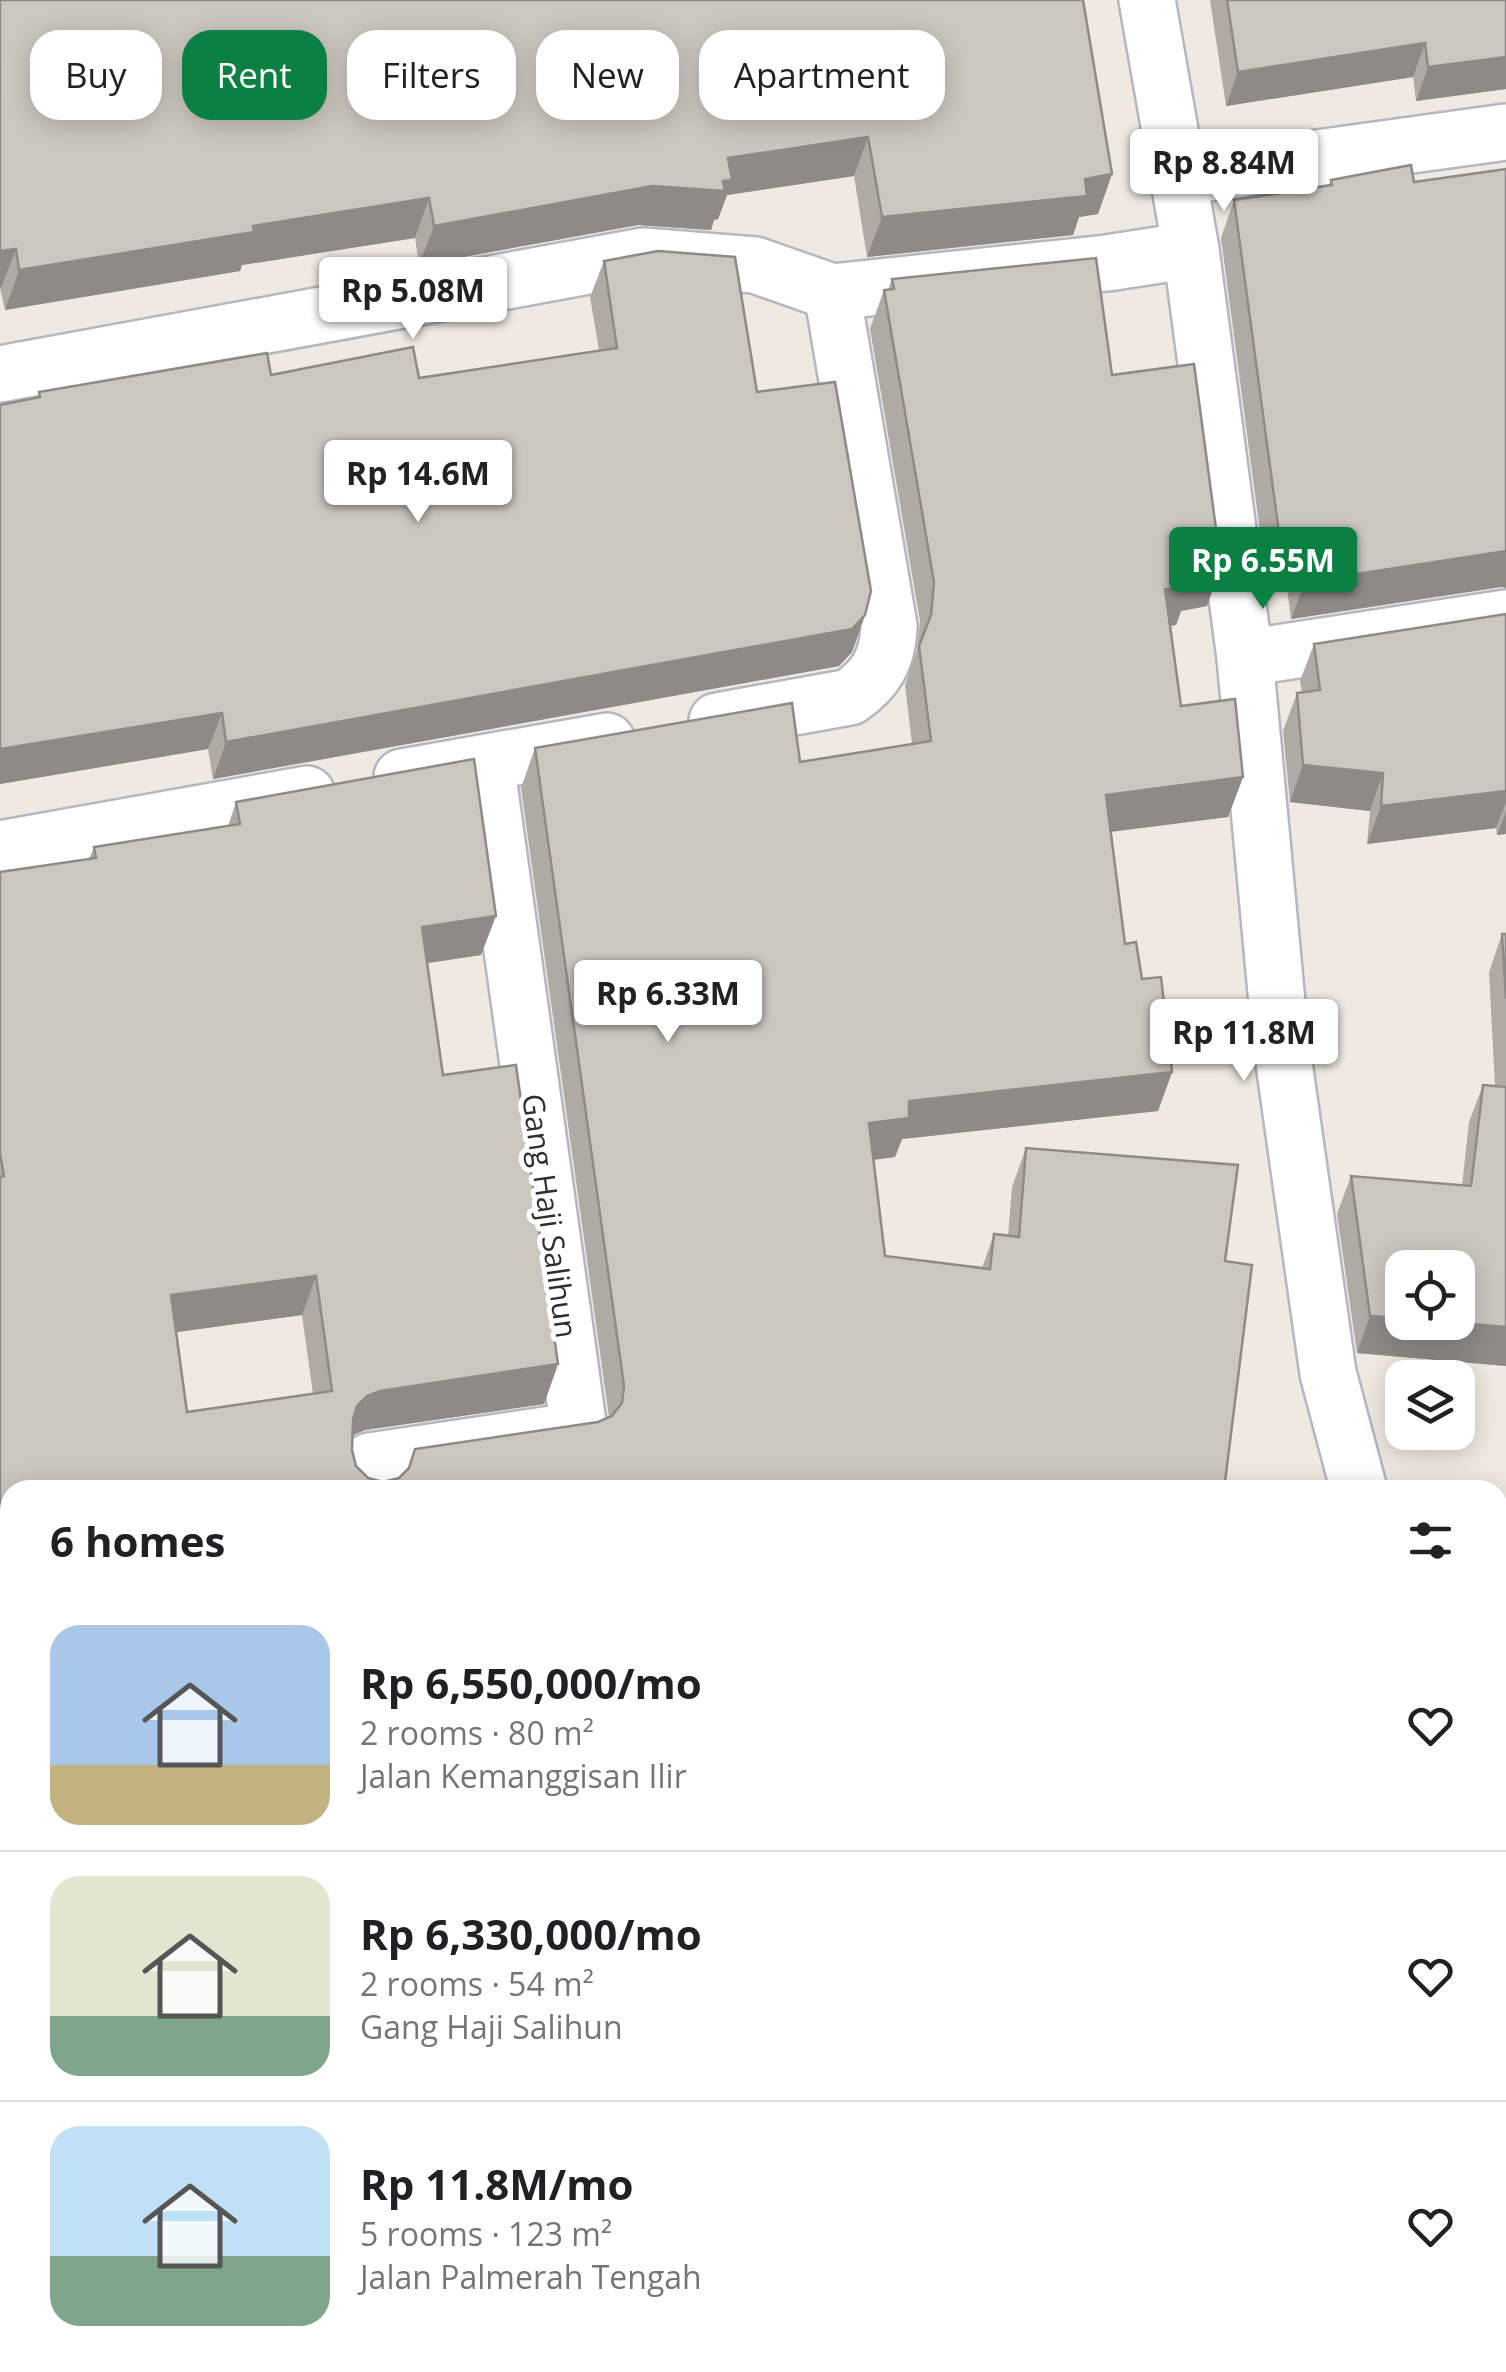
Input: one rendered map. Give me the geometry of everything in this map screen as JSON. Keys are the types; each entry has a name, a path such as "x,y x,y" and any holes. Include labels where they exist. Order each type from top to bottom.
{"street":[{"path":"1147,0 1191,250 1245,658 1283,1054 1328,1373 1356,1480"},
{"path":"1180,177 1506,132"},
{"path":"0,374 644,256 754,265 832,292 1107,263 1191,250"},
{"path":"0,849 850,698 879,671 888,648 889,626 832,292"},
{"path":"1245,658 1506,618"},
{"name":"Gang Haji Salihun","path":"369,1480 370,1461 580,1430 486,762"}],"building":[{"path":"0,0 1083,0 1112,174 1085,179 1087,196 882,217 868,137 728,158 732,180 723,181 725,191 652,186 434,226 429,198 253,226 254,232 19,270 16,249 0,251"},
{"path":"1227,0 1506,0 1506,57 1428,67 1425,43 1238,72"},
{"path":"1411,165 1414,182 1506,169 1506,551 1305,582 1301,551 1282,555 1234,200 1332,185 1331,180"},
{"path":"658,251 735,257 757,392 835,382 871,591 865,615 852,629 226,742 222,713 0,749 0,405 40,397 39,392 267,353 271,375 413,347 419,378 617,348 604,261"},
{"path":"1096,258 1112,375 1194,364 1221,566 1188,573 1190,586 1165,589 1181,706 1235,699 1243,777 1106,795 1125,944 1136,942 1142,979 1161,977 1172,1072 909,1101 909,1118 869,1123 885,1256 990,1269 994,1234 1019,1237 1026,1148 1238,1165 1225,1261 1252,1265 1225,1480 391,1480 409,1468 415,1449 598,1422 612,1416 622,1403 624,1386 535,748 792,703 800,762 931,741 919,646 931,615 934,582 884,290 894,289 892,279"},
{"path":"1506,614 1506,791 1381,806 1383,773 1303,765 1297,693 1320,690 1314,644"},
{"path":"474,759 496,916 422,927 443,1075 516,1065 558,1364 367,1396 357,1406 353,1420 352,1450 356,1466 376,1480 0,1480 0,1177 4,1176 0,1153 0,872 96,858 94,847 240,824 236,802","holes":["316,1276 332,1391 187,1412 171,1295"]},
{"path":"1502,934 1506,934 1506,999"},
{"path":"1483,1085 1506,1087 1506,1327 1475,1324 1475,1250 1385,1250 1385,1317 1370,1316 1351,1176 1471,1186"}]}
